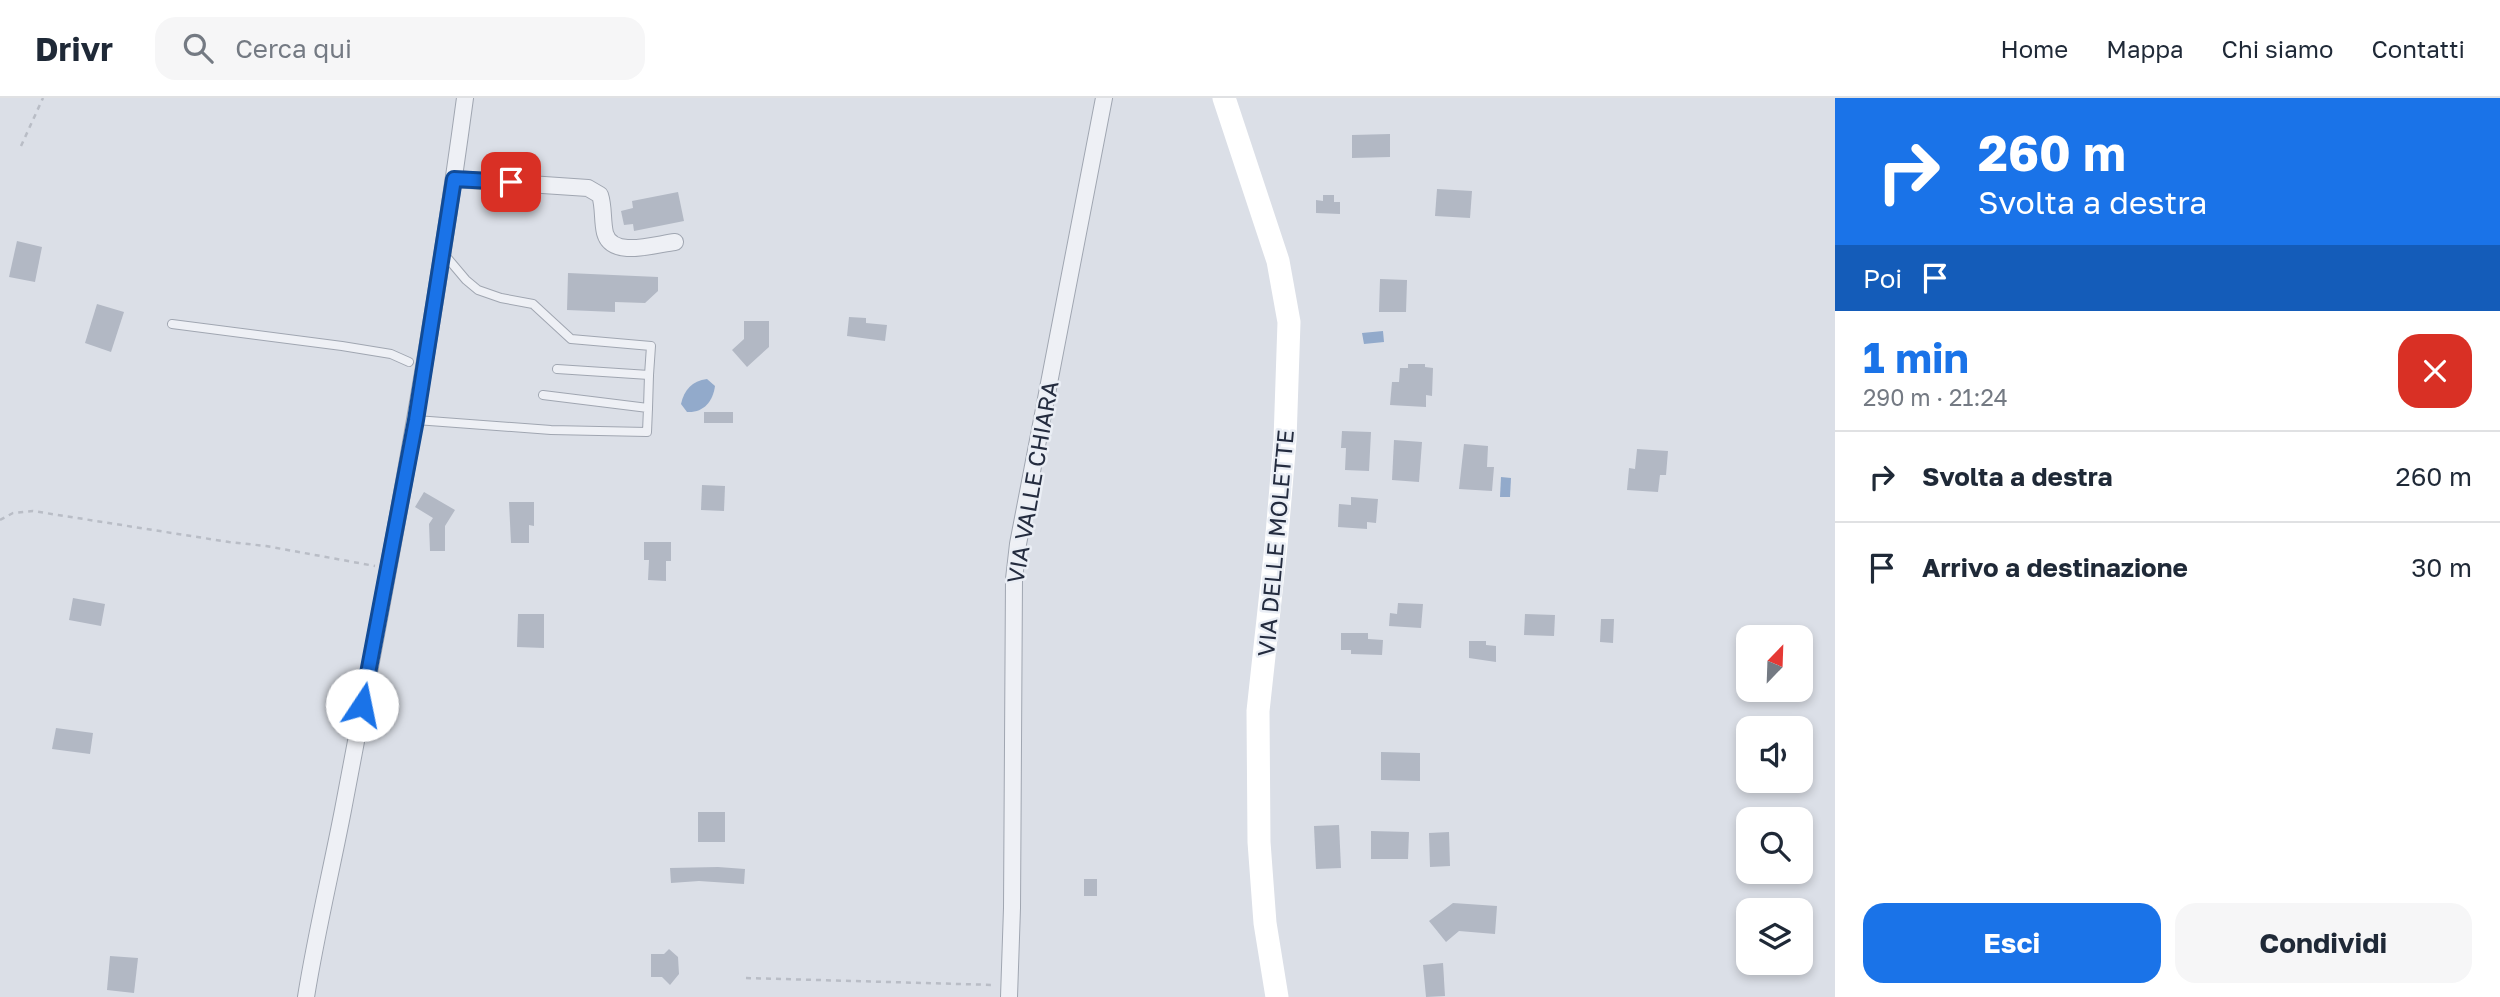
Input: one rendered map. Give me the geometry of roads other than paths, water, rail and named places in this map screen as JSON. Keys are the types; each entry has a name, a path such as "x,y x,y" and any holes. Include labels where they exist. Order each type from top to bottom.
{"street":[{"path":"306,997 318,920 343,810 416,420 417,364 444,253 465,98"},
{"name":"VIA VALLE CHIARA","path":"1009,991 1014,579 1104,98"},
{"name":"VIA DELLE MOLETTE","path":"1224,98 1278,261 1289,322 1285,440 1258,711 1259,842 1265,923 1277,997"},
{"path":"454,179 588,188 597,192 601,198 606,236 614,245 624,248 675,242"}],"lane":[{"path":"416,420 551,430 647,432 651,346 571,339 533,304 478,290 463,277 444,253"},
{"path":"172,324 342,346 391,354 417,364"},
{"path":"557,369 649,376"},
{"path":"543,395 648,408"}],"water":[{"path":"1383,331 1384,342 1364,344 1362,333"},
{"path":"707,379 715,386 709,402 698,411 687,412 681,404 684,394 693,384"},
{"path":"1501,477 1511,478 1510,497 1500,497"}]}
